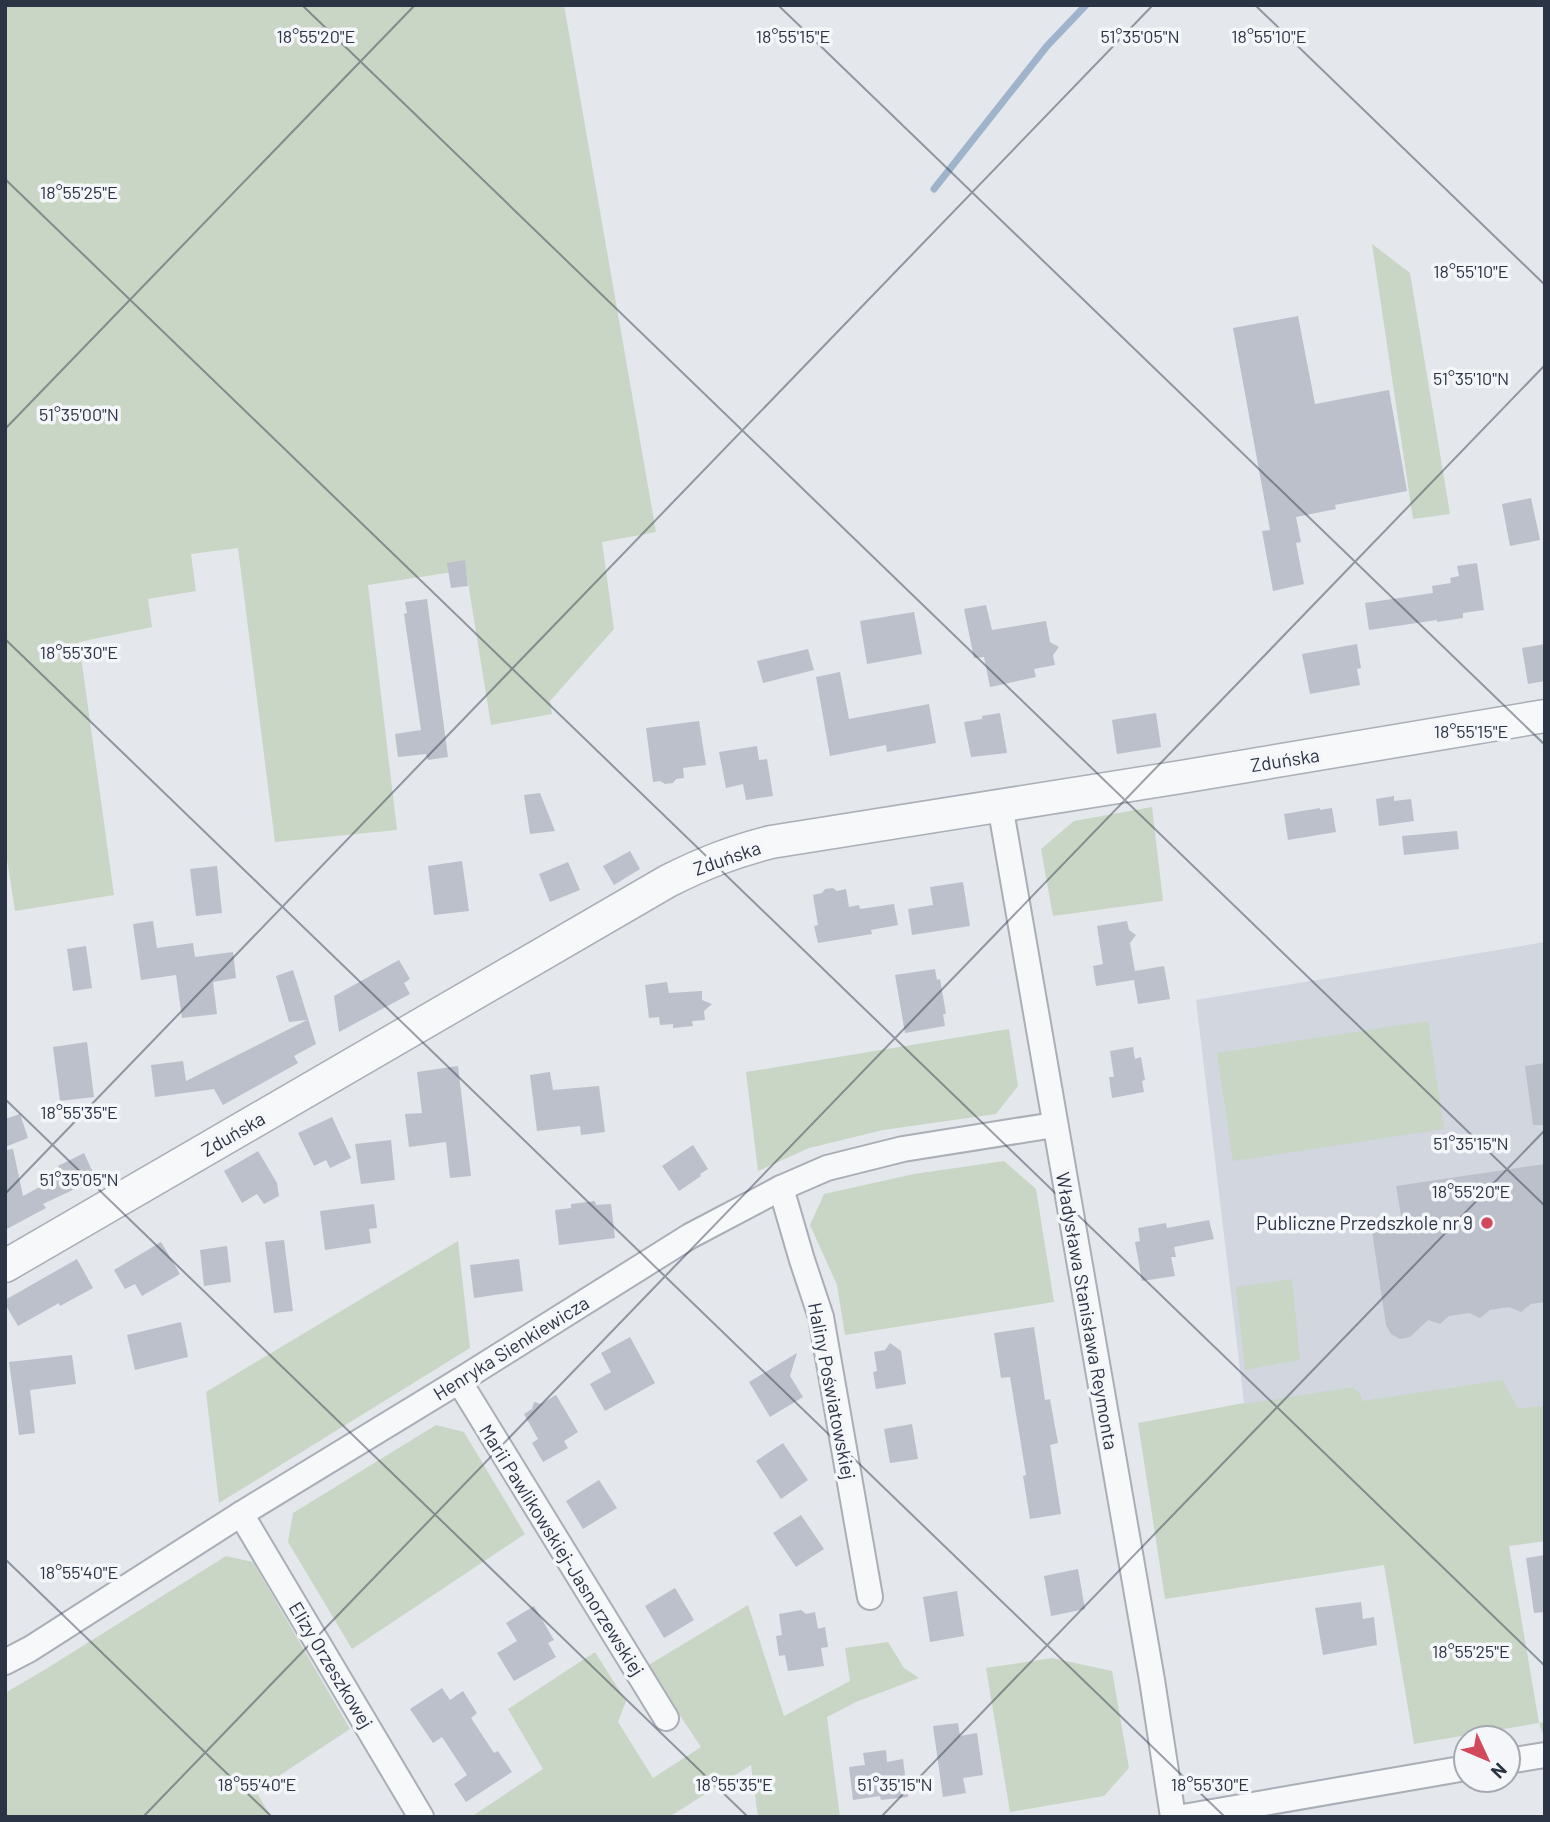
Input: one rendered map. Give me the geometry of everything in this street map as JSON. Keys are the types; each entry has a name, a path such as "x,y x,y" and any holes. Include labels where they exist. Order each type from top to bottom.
{"street":[{"name":"Zduńska","path":"5,1266 656,888 733,852 771,842 1545,716"},
{"name":"Władysława Stanisława Reymonta","path":"999,805 1152,1680 1173,1817"},
{"name":"Henryka Sienkiewicza","path":"5,1662 30,1649 241,1514 690,1236 781,1188 827,1168 903,1149 1054,1125"},
{"name":"Haliny Poświatowskiej","path":"781,1188 821,1317 870,1597"},
{"name":"Marii Pawlikowskiej-Jasnorzewskiej","path":"459,1381 666,1718"},
{"name":"Elizy Orzeszkowej","path":"241,1514 421,1817"},
{"path":"1522,1759 1545,1755"},
{"path":"1183,1817 1452,1770"}],"shaded area":[{"path":"1545,942 1545,1405 1250,1453 1196,1000"}],"green space":[{"path":"5,5 564,5 656,532 602,542 614,629 550,701 552,714 491,725 466,570 368,585 397,830 275,842 238,548 191,554 196,591 148,599 152,627 79,642 114,895 15,911 5,846"},
{"path":"1372,244 1410,273 1450,514 1413,519"},
{"path":"1152,807 1163,901 1053,916 1041,849 1074,821"},
{"path":"1428,1021 1444,1129 1233,1161 1217,1053"},
{"path":"1009,1029 1018,1086 996,1114 883,1130 809,1148 758,1171 746,1072"},
{"path":"1004,1161 1036,1189 1054,1302 845,1335 837,1285 810,1225 824,1194 914,1174"},
{"path":"458,1241 470,1348 219,1503 206,1392"},
{"path":"1292,1279 1300,1360 1245,1370 1236,1287"},
{"path":"1503,1380 1518,1409 1545,1405 1545,1541 1509,1546 1539,1723 1522,1726 1452,1724 1452,1738 1414,1744 1384,1565 1165,1599 1138,1423 1244,1403 1352,1387 1360,1393 1362,1401"},
{"path":"436,1425 464,1432 525,1534 352,1649 288,1542 293,1513"},
{"path":"226,1556 253,1562 350,1729 256,1791 271,1817 5,1817 5,1693"},
{"path":"748,1605 784,1716 850,1681 845,1648 888,1642 904,1668 919,1678 856,1702 827,1717 840,1817 758,1817 751,1765 669,1817 471,1817 543,1769 508,1709 595,1652 626,1701 618,1722 653,1778 701,1747 647,1666"},
{"path":"1052,1658 1112,1671 1129,1768 1104,1796 1010,1812 986,1668"},
{"path":"1545,1722 1545,1739 1539,1723"}],"building":[{"path":"1298,316 1315,404 1389,390 1407,491 1335,505 1336,509 1296,517 1301,542 1296,543 1304,584 1273,591 1262,531 1270,530 1233,328"},
{"path":"1531,498 1540,540 1510,546 1502,504"},
{"path":"465,560 468,586 451,588 447,563"},
{"path":"1477,563 1484,610 1463,613 1463,618 1369,630 1365,603 1433,593 1432,586 1451,583 1450,578 1459,576 1457,566"},
{"path":"427,599 448,757 428,760 426,754 398,757 395,734 421,730 404,614 407,613 405,602"},
{"path":"986,605 992,630 1046,621 1050,642 1059,647 1053,655 1055,665 1034,669 1036,677 990,687 984,657 974,658 964,609"},
{"path":"914,612 922,654 867,664 860,621"},
{"path":"1357,644 1361,668 1357,669 1360,685 1310,694 1302,654"},
{"path":"1545,644 1545,681 1528,684 1522,648"},
{"path":"808,649 814,670 763,683 757,661"},
{"path":"840,672 849,719 929,704 936,743 887,752 886,745 830,756 816,677"},
{"path":"1000,713 1007,753 971,757 964,722"},
{"path":"1156,713 1161,747 1117,754 1112,720"},
{"path":"699,721 706,765 683,768 684,778 676,779 673,783 653,782 646,728"},
{"path":"757,746 759,760 767,759 773,796 746,800 743,784 726,788 719,752"},
{"path":"540,793 555,831 530,834 524,795"},
{"path":"1394,796 1394,801 1411,799 1414,821 1379,826 1376,799"},
{"path":"1332,808 1336,832 1288,840 1284,814"},
{"path":"1457,831 1459,849 1404,855 1402,836"},
{"path":"630,851 640,869 614,885 603,866"},
{"path":"462,861 469,911 434,915 428,866"},
{"path":"568,862 580,890 550,902 539,874"},
{"path":"217,866 222,913 196,916 190,869"},
{"path":"963,882 970,926 912,935 908,909 933,905 930,887"},
{"path":"833,888 837,891 846,889 849,907 859,905 860,909 894,904 898,925 871,930 872,934 818,943 814,926 818,925 813,895"},
{"path":"153,921 157,948 193,943 195,957 233,952 236,978 213,982 217,1014 182,1018 176,975 141,980 133,924"},
{"path":"1127,921 1129,930 1136,935 1130,943 1135,971 1164,966 1170,999 1138,1004 1134,980 1096,986 1093,966 1103,964 1097,926"},
{"path":"86,946 92,988 73,991 67,949"},
{"path":"399,960 410,979 404,983 410,994 339,1032 334,996"},
{"path":"935,969 937,980 940,979 946,1014 943,1014 945,1026 905,1033 895,975"},
{"path":"293,970 316,1044 294,1056 298,1063 223,1105 214,1089 155,1097 151,1065 183,1061 186,1081 307,1020 289,1022 276,976"},
{"path":"667,982 669,993 702,991 702,1000 712,1004 704,1011 705,1020 692,1021 693,1026 673,1028 673,1024 660,1025 659,1017 649,1018 645,985"},
{"path":"87,1042 94,1097 60,1101 53,1047"},
{"path":"1133,1047 1135,1059 1141,1057 1144,1092 1112,1098 1109,1077 1114,1077 1110,1051"},
{"path":"1545,1063 1545,1125 1533,1125 1525,1066"},
{"path":"458,1066 471,1176 450,1178 446,1142 409,1147 405,1114 422,1113 417,1072"},
{"path":"550,1072 553,1090 599,1086 605,1132 581,1135 580,1126 537,1131 530,1075"},
{"path":"20,1114 28,1138 5,1147 5,1119"},
{"path":"332,1117 351,1158 330,1168 326,1160 314,1166 298,1133"},
{"path":"391,1140 395,1180 361,1184 355,1144"},
{"path":"693,1145 708,1169 679,1191 662,1166"},
{"path":"13,1149 23,1196 62,1175 58,1166 84,1153 96,1179 43,1204 46,1208 5,1230 5,1150"},
{"path":"258,1151 277,1183 279,1196 264,1204 257,1194 242,1203 224,1171"},
{"path":"1545,1164 1545,1302 1531,1304 1521,1312 1509,1307 1490,1310 1480,1318 1469,1313 1449,1316 1440,1324 1428,1320 1410,1337 1400,1339 1391,1334 1386,1325 1372,1232 1403,1227 1396,1186"},
{"path":"595,1201 596,1205 611,1204 615,1238 559,1245 555,1210 571,1208 571,1204"},
{"path":"374,1204 377,1228 369,1229 371,1243 325,1250 320,1211"},
{"path":"1209,1220 1214,1239 1174,1247 1176,1257 1171,1257 1175,1276 1142,1281 1135,1242 1140,1241 1138,1228 1166,1223 1167,1228"},
{"path":"284,1240 293,1311 274,1313 265,1242"},
{"path":"161,1242 180,1274 142,1296 135,1284 125,1289 114,1270"},
{"path":"227,1246 231,1282 204,1286 200,1250"},
{"path":"77,1259 93,1288 18,1326 5,1300"},
{"path":"519,1259 523,1291 474,1298 470,1265"},
{"path":"181,1322 188,1357 135,1370 127,1335"},
{"path":"1034,1327 1045,1400 1050,1399 1058,1443 1050,1445 1061,1514 1030,1519 1023,1476 1026,1475 1010,1377 1001,1378 994,1333"},
{"path":"630,1337 655,1383 605,1411 590,1384 611,1372 601,1353"},
{"path":"890,1343 901,1351 906,1384 876,1389 874,1352 885,1350"},
{"path":"797,1353 790,1376 803,1397 770,1417 749,1382"},
{"path":"72,1355 76,1384 30,1390 35,1433 19,1435 9,1362"},
{"path":"556,1395 578,1432 564,1441 568,1448 543,1462 532,1443 538,1439 524,1414 532,1409 534,1402 541,1404"},
{"path":"912,1424 918,1459 890,1463 884,1429"},
{"path":"783,1443 808,1480 781,1499 756,1461"},
{"path":"599,1480 617,1508 583,1529 566,1501"},
{"path":"801,1515 824,1549 796,1567 773,1533"},
{"path":"1545,1555 1545,1612 1534,1613 1526,1558"},
{"path":"1078,1569 1085,1609 1051,1616 1044,1576"},
{"path":"675,1588 694,1620 664,1638 645,1606"},
{"path":"957,1591 964,1636 930,1642 923,1597"},
{"path":"1361,1602 1363,1619 1374,1617 1377,1645 1323,1655 1315,1608"},
{"path":"534,1606 554,1640 548,1643 556,1657 514,1681 497,1653 517,1641 506,1623"},
{"path":"801,1610 806,1614 815,1612 818,1629 825,1627 828,1647 821,1648 824,1666 788,1671 785,1655 779,1656 776,1636 782,1635 779,1614"},
{"path":"442,1688 450,1700 463,1691 477,1713 471,1718 494,1753 498,1751 512,1772 466,1802 454,1784 467,1775 442,1737 433,1743 410,1709"},
{"path":"958,1723 960,1736 977,1733 983,1775 963,1778 966,1793 943,1797 933,1726"},
{"path":"886,1750 887,1762 903,1759 908,1797 881,1800 880,1796 853,1800 849,1767 865,1765 863,1753"}],"waterway":[{"path":"934,189 1047,46 1086,5"}],"place":[{"name":"Publiczne Przedszkole nr 9","path":"1487,1223"}]}
